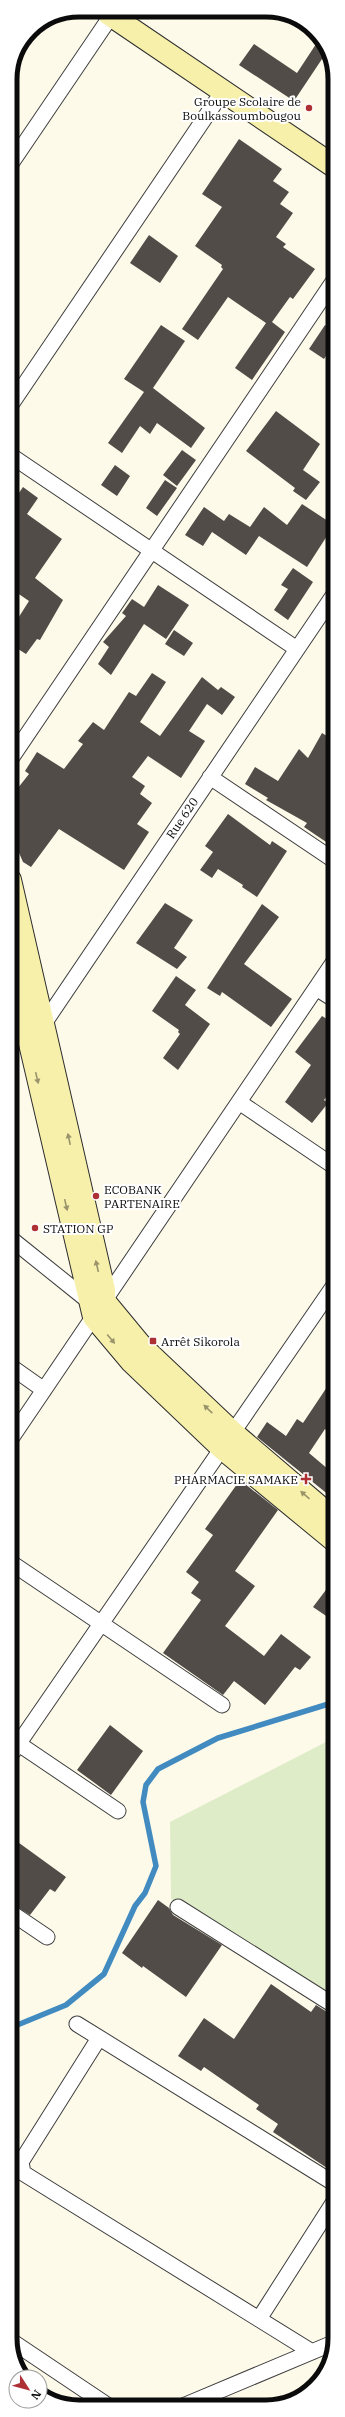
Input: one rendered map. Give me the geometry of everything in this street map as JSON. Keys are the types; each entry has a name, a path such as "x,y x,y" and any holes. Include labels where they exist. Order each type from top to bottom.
{"main road":[{"path":"113,17 328,162"},
{"path":"17,909 104,1290 96,1307"},
{"path":"17,990 84,1285 96,1307 142,1347 227,1441 328,1535"},
{"path":"227,1441 328,1515"}],"street":[{"path":"17,154 109,17"},
{"path":"17,396 223,91"},
{"path":"17,750 328,289"},
{"path":"17,460 297,649"},
{"name":"Rue 620","path":"29,1044 328,603"},
{"path":"210,776 328,856"},
{"path":"17,1430 44,1390 96,1307 239,1102 328,970"},
{"path":"316,988 328,996"},
{"path":"239,1102 328,1162"},
{"path":"17,1244 96,1307"},
{"path":"17,1737 101,1624 328,1294"},
{"path":"17,1371 44,1390"},
{"path":"17,1567 222,1705"},
{"path":"17,1743 118,1811"},
{"path":"178,1907 328,2002"},
{"path":"17,1917 47,1937"},
{"path":"77,2024 328,2180"},
{"path":"99,2038 21,2162 23,2173 312,2352"},
{"path":"260,2319 328,2211"},
{"path":"18,2345 100,2400"},
{"path":"197,2400 327,2346"}],"green space":[{"path":"326,1742 328,1745 328,1995 171,1899 170,1822"}],"building":[{"path":"317,43 324,57 294,101 239,65 254,44 297,73"},
{"path":"239,139 282,169 273,181 289,192 280,204 293,213 276,237 286,244 283,247 315,269 293,299 290,297 272,322 285,332 252,380 235,368 266,323 228,297 198,340 182,329 223,269 221,267 222,265 195,246 222,207 202,194"},
{"path":"149,235 178,256 160,283 130,263"},
{"path":"161,325 185,341 153,388 205,428 191,448 157,423 150,434 140,426 122,453 108,443 144,392 124,379"},
{"path":"325,325 328,327 328,353 324,359 309,349"},
{"path":"276,411 320,444 303,470 320,482 306,500 293,491 295,488 246,451"},
{"path":"182,450 196,460 177,486 163,475"},
{"path":"115,465 130,476 117,496 101,485"},
{"path":"165,480 177,488 157,516 146,508"},
{"path":"23,487 38,498 27,514 62,539 35,578 63,600 40,640 37,639 26,654 17,648 17,620 29,601 17,593 17,496"},
{"path":"302,504 328,521 328,534 307,567 259,536 246,555 212,532 203,546 185,535 204,507 224,521 229,514 250,527 264,507 287,525"},
{"path":"293,568 313,582 288,620 274,610 288,589 281,585"},
{"path":"158,585 189,605 166,639 144,624 111,675 98,664 109,647 103,642 126,616 122,613 132,599 144,607"},
{"path":"174,630 193,643 184,656 165,644"},
{"path":"152,673 166,682 140,722 160,736 202,677 218,690 221,687 235,697 222,715 207,704 189,731 205,741 181,778 148,756 132,777 145,786 140,794 152,803 137,824 149,832 124,870 59,829 31,867 23,862 17,848 17,789 29,774 25,771 37,752 64,769 83,744 78,741 93,722 104,730 129,692 136,696"},
{"path":"322,733 328,737 328,843 304,827 307,823 266,800 268,798 245,784 255,767 278,781 299,749 308,758"},
{"path":"228,814 270,845 272,841 287,851 257,897 242,887 243,885 218,869 212,878 200,870 213,852 205,846"},
{"path":"165,903 193,920 174,948 187,957 177,969 136,943"},
{"path":"262,904 279,917 244,964 292,999 271,1027 222,992 220,996 207,988"},
{"path":"176,976 196,990 185,1005 210,1024 178,1070 163,1058 180,1034 178,1032 179,1030 152,1011"},
{"path":"322,1016 328,1020 328,1095 324,1100 328,1103 312,1123 285,1102 311,1065 295,1052"},
{"path":"328,1386 328,1431 325,1429 309,1453 328,1469 328,1494 257,1437 267,1422 286,1436 297,1419 303,1423"},
{"path":"240,1480 278,1510 235,1571 255,1586 225,1626 264,1656 281,1634 311,1657 300,1670 295,1667 265,1705 234,1681 223,1695 163,1653 201,1600 191,1593 199,1582 186,1572 213,1535 205,1529"},
{"path":"328,1587 328,1617 313,1607"},
{"path":"110,1725 143,1751 111,1795 77,1770"},
{"path":"17,1841 66,1877 55,1892 50,1889 30,1915 17,1907"},
{"path":"158,1900 169,1908 173,1915 222,1945 186,1997 122,1953"},
{"path":"271,1984 311,2012 316,2005 328,2013 328,2169 273,2132 278,2124 256,2109 259,2105 204,2067 201,2071 178,2056 204,2018 234,2039"}],"waterway":[{"path":"17,2025 66,2005 104,1974 135,1906 145,1893 156,1866 143,1802 146,1785 158,1769 218,1738 328,1704"}],"place":[{"name":"Groupe Scolaire de Boulkassoumbougou","path":"309,108"},
{"name":"ECOBANK PARTENAIRE","path":"96,1196"},
{"name":"STATION GP","path":"35,1228"},
{"name":"Arrêt Sikorola","path":"153,1341"},
{"name":"PHARMACIE SAMAKE","path":"306,1479"}]}
